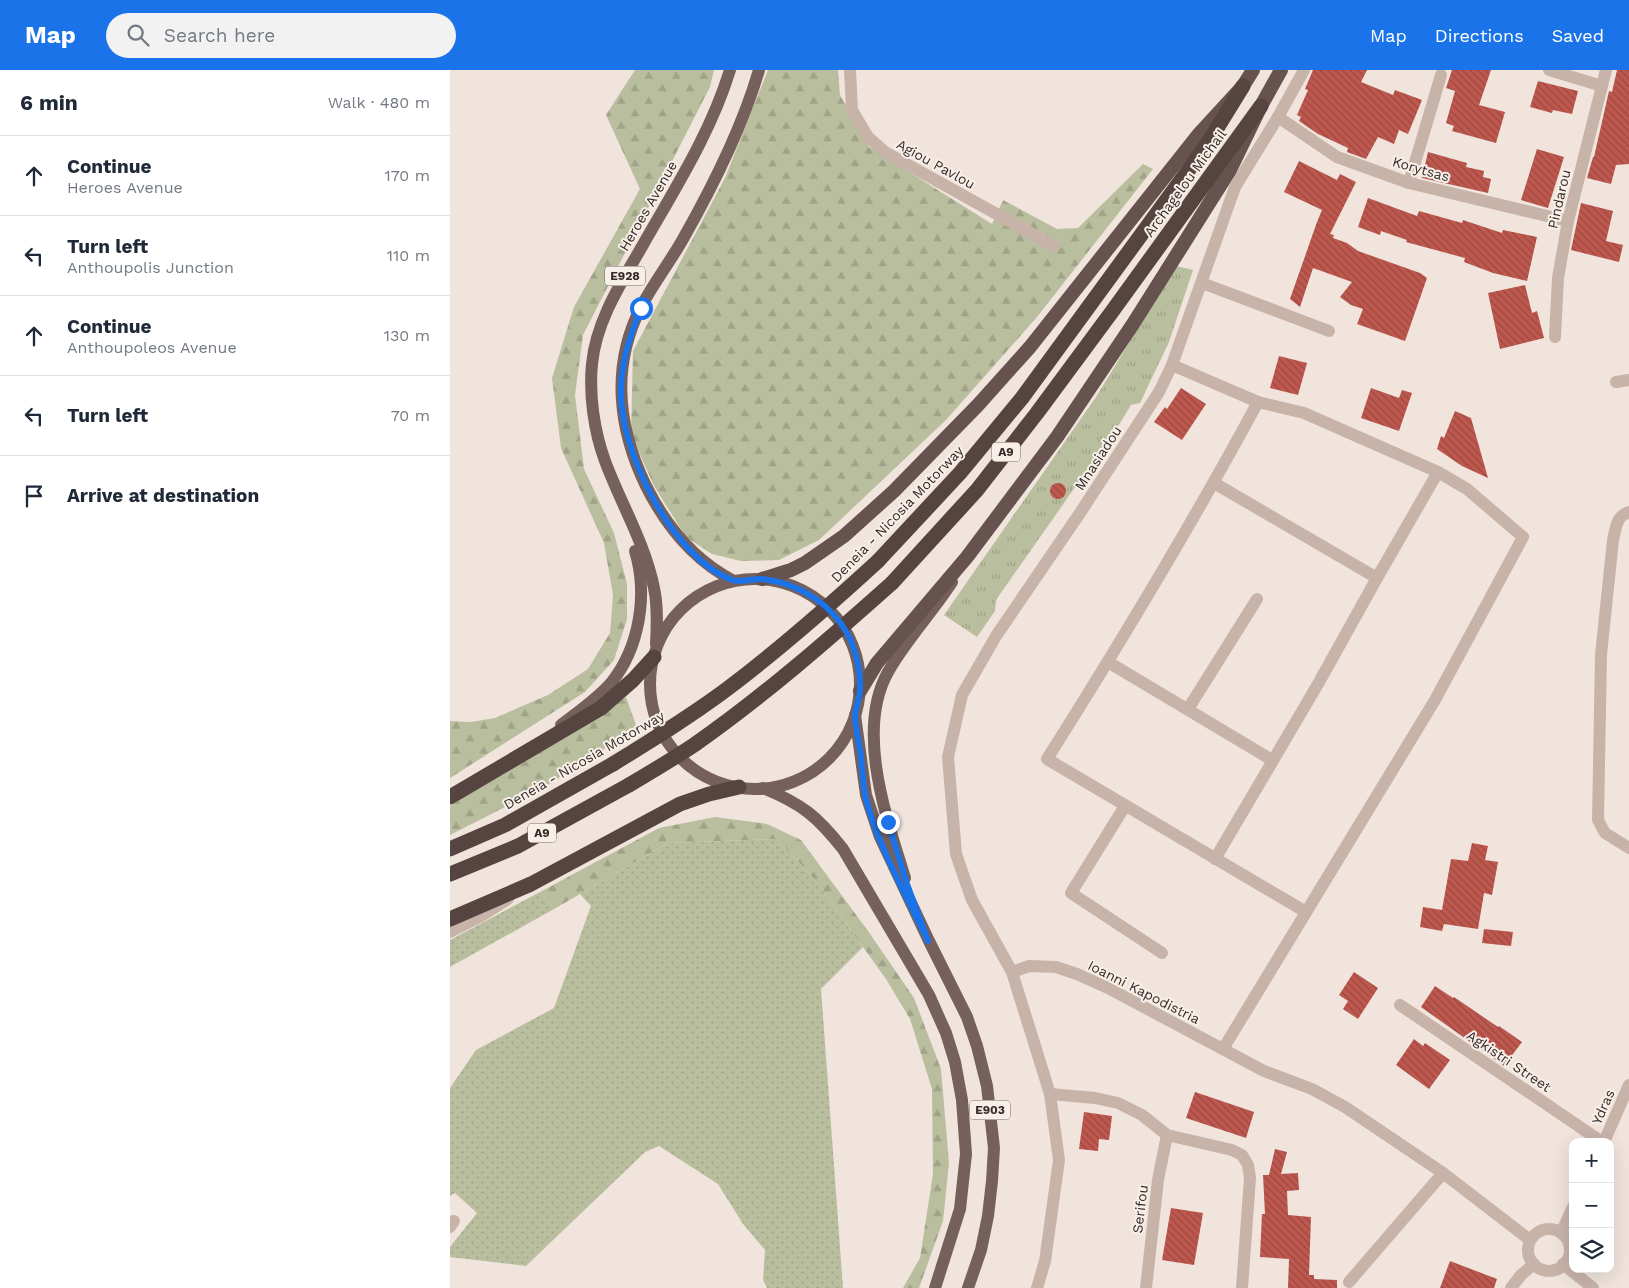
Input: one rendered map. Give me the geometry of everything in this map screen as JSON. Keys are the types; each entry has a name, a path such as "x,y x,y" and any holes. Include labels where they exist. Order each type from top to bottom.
{"highway":[{"name":"Archagelou Michail","path":"1097,298 1206,146 1253,70"},
{"name":"Archagelou Michail","path":"450,874 518,846 629,785 693,746 799,666 892,583 977,490 1111,314 1261,106 1281,70"},
{"path":"762,579 791,570 805,563 844,536 894,491 978,405 1030,347 1198,135 1243,86"},
{"path":"860,691 877,663 968,557 1057,437 1133,324 1230,170 1261,106"},
{"name":"Deneia - Nicosia Motorway","path":"450,849 505,825 614,764 672,727 779,649 878,561 967,466 1022,398 1097,298"},
{"path":"450,797 601,708 633,680 655,651"},
{"path":"450,919 532,884 680,804 709,794 739,787"}],"main road":[{"name":"Heroes Avenue","path":"730,70 697,151 614,294 598,337 592,363 592,392 597,432 605,460 637,534 655,589 657,615 655,651 650,679 651,700 657,723 669,744 690,767 718,782 739,787 763,788"},
{"name":"E928","path":"734,581 719,574 703,562 678,538 655,503 637,468 624,424 620,388 626,348 641,308 683,239 723,161 754,89 759,70"},
{"path":"522,754 596,698 610,683 623,666 637,630 642,598 639,565 620,496"},
{"path":"928,941 907,884 888,822 876,764 875,720 881,687 888,672 898,656 938,605 968,557"},
{"path":"655,651 683,608 707,591 734,581 762,579 785,583 807,592 826,606 842,624 851,642 859,668 860,691 855,715 845,738 829,758 810,773 787,783 763,788"},
{"name":"E903","path":"855,715 866,795 880,837 928,941 967,1017 977,1046 987,1086 994,1148 992,1181 988,1216 981,1250 968,1288"},
{"name":"E903","path":"763,788 796,802 810,812 828,829 843,848 929,995 946,1033 955,1062 962,1100 966,1154 960,1209 935,1288"}],"street":[{"name":"Agiou Pavlou","path":"850,70 852,110 868,137 885,152 1054,246"},
{"name":"Mnasiadou","path":"1012,972 972,900 956,854 948,757 962,695 996,636 1080,513 1159,392 1172,365 1235,187 1304,70"},
{"path":"1549,70 1602,86"},
{"name":"Pindarou","path":"1555,337 1558,278 1568,221 1606,70"},
{"path":"1409,183 1441,75"},
{"name":"Korytsas","path":"1278,117 1337,156 1409,183 1568,221"},
{"path":"1202,283 1329,331"},
{"path":"1172,365 1258,402 1304,413 1438,472 1468,489 1523,537 1435,700 1223,1049"},
{"path":"1616,382 1629,380"},
{"path":"1258,402 1214,483 1048,759 1306,912"},
{"path":"1216,859 1438,472"},
{"path":"1214,483 1377,578"},
{"path":"1629,512 1617,521 1613,540 1601,655 1598,820 1605,833 1629,848"},
{"path":"1188,709 1257,599"},
{"path":"1108,662 1272,760"},
{"path":"1125,806 1071,893 1162,953"},
{"path":"450,932 483,915 532,884"},
{"name":"Ioanni Kapodistria","path":"1012,972 1029,966 1056,967 1077,974 1108,988 1264,1071 1312,1089 1345,1107 1443,1173 1530,1240"},
{"path":"1012,972 1050,1094 1060,1160 1045,1261 1037,1288"},
{"name":"Agkistri Street","path":"1400,1005 1597,1138"},
{"name":"Ydras","path":"1605,1138 1629,1085"},
{"path":"1050,1094 1094,1098 1118,1103 1142,1115 1167,1134 1232,1150 1242,1156 1248,1165 1250,1178 1242,1288"},
{"name":"Serifou","path":"1146,1288 1158,1180 1167,1134"},
{"path":"1349,1282 1443,1173"},
{"path":"1561,1233 1569,1216"},
{"path":"1547,1229 1561,1233 1566,1238 1569,1251 1567,1258 1563,1264 1552,1270 1539,1268 1534,1264 1528,1252 1530,1240 1540,1230 1547,1229"},
{"path":"1511,1288 1521,1275 1534,1264"},
{"path":"1563,1264 1593,1288"}],"green space":[{"path":"635,70 714,70 710,87 583,335 575,395 584,469 614,533 627,584 627,619 614,660 585,692 450,778 450,721 471,722 495,718 548,695 588,669 610,633 613,595 604,543 561,448 552,378 574,307 640,189 606,115"},
{"path":"768,70 838,70 840,95 869,147 992,224 1003,200 1057,229 1078,228 1143,164 1153,169 1037,317 946,420 819,540 779,560 741,561 712,554 686,537 654,486 631,434 633,351 725,178"},
{"path":"1176,266 1193,270 1169,342 1140,403 1131,405 996,600 995,611 977,637 944,615 1096,397"},
{"path":"626,697 637,728 546,786 450,835 450,806"},
{"path":"715,817 767,824 801,840 868,931 914,998 941,1069 949,1163 943,1221 919,1288 903,1288 920,1258 933,1174 932,1089 910,1019 886,979 815,880 777,839 668,843 554,909 540,892 659,828"},
{"path":"777,839 815,880 863,947 821,989 843,1288 767,1288 763,1280 765,1250 743,1224 718,1184 659,1146 645,1152 526,1266 450,1257 450,1247 477,1213 455,1193 450,1196 450,1088 476,1050 554,1008 591,906 580,894 668,843"},
{"path":"540,892 554,909 450,967 450,940"}],"building":[{"path":"1313,70 1367,70 1361,82 1393,95 1395,90 1422,100 1408,134 1399,130 1394,144 1378,137 1366,159 1347,152 1348,148 1318,134 1299,121 1301,117 1297,115 1308,90 1305,89"},
{"path":"1452,70 1491,70 1479,105 1505,112 1496,143 1452,131 1454,126 1446,123 1455,91 1446,88"},
{"path":"1617,70 1629,70 1629,164 1616,165 1611,184 1587,178 1594,157 1609,91 1612,92"},
{"path":"1538,81 1578,91 1572,114 1553,110 1552,113 1530,107"},
{"path":"1537,149 1564,157 1548,208 1521,200"},
{"path":"1428,152 1467,163 1466,167 1484,171 1483,177 1491,179 1488,193 1422,178"},
{"path":"1299,161 1337,180 1340,174 1356,182 1330,234 1334,235 1333,238 1347,243 1358,251 1420,273 1427,278 1405,341 1357,324 1363,309 1351,305 1340,297 1352,282 1313,268 1300,307 1290,299 1322,210 1284,192"},
{"path":"1368,198 1417,216 1419,211 1462,223 1463,220 1502,233 1503,230 1537,237 1527,281 1493,273 1464,262 1465,258 1406,242 1407,240 1381,231 1380,235 1358,227"},
{"path":"1581,203 1613,211 1606,241 1623,245 1619,262 1571,250"},
{"path":"1525,285 1532,313 1537,311 1544,338 1500,349 1488,293"},
{"path":"1279,356 1307,363 1298,395 1270,388"},
{"path":"1181,388 1206,404 1182,440 1154,422 1165,407 1167,409"},
{"path":"1371,388 1399,398 1402,390 1412,393 1399,431 1361,418"},
{"path":"1455,411 1471,418 1488,478 1462,466 1437,449 1441,436 1444,438"},
{"path":"1055,483 1061,483 1066,488 1064,497 1055,499 1050,494 1050,488"},
{"path":"1472,843 1488,846 1485,860 1498,862 1492,895 1484,893 1478,929 1444,924 1442,931 1420,927 1423,907 1442,910 1451,859 1468,861"},
{"path":"1484,929 1513,932 1511,946 1482,943"},
{"path":"1354,972 1378,988 1358,1019 1343,1009 1348,1001 1339,995"},
{"path":"1435,986 1522,1042 1504,1066 1421,1007"},
{"path":"1414,1039 1423,1046 1425,1043 1450,1060 1429,1089 1396,1065"},
{"path":"1195,1092 1254,1112 1246,1138 1186,1118"},
{"path":"1084,1112 1112,1116 1109,1140 1099,1139 1098,1151 1079,1149"},
{"path":"1275,1149 1287,1152 1281,1174 1298,1173 1299,1190 1287,1191 1288,1215 1311,1217 1309,1275 1314,1275 1314,1279 1337,1280 1337,1288 1288,1288 1289,1259 1260,1257 1262,1214 1265,1214 1263,1175 1269,1175"},
{"path":"1171,1208 1203,1213 1194,1265 1162,1260"},
{"path":"1450,1261 1497,1279 1494,1288 1440,1288"}],"route":[{"path":"641,308 626,348 620,388 624,424 637,468 655,503 678,538 703,562 719,574 734,581 762,579 785,583 807,592 826,606 842,624 851,642 859,668 860,691 855,715 866,795 880,837 928,941 907,884 888,822"}]}
